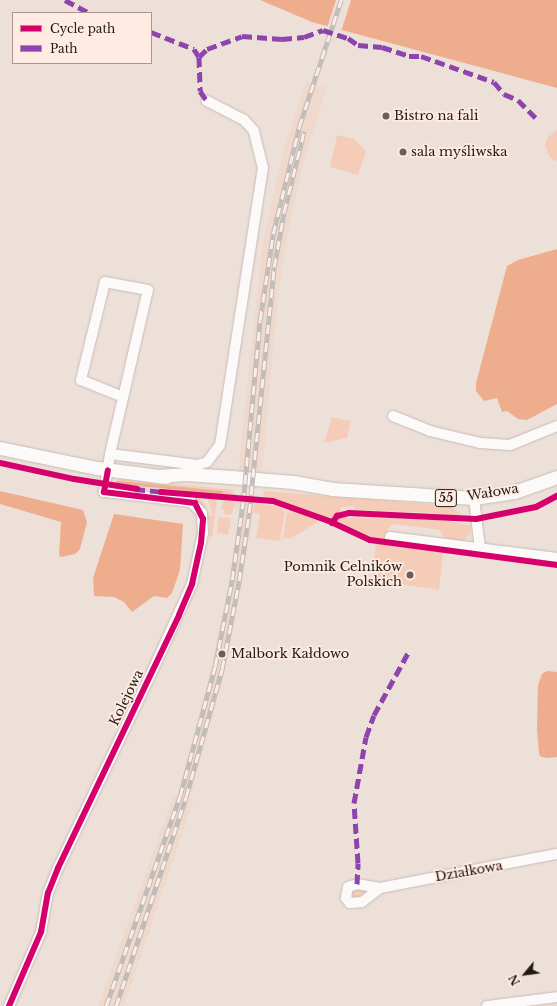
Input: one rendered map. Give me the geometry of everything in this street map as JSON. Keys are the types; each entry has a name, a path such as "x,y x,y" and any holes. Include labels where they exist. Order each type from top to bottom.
{"main road":[{"name":"55","path":"0,448 108,470"},
{"name":"Wałowa","path":"108,470 158,476 186,482 268,489 332,489 474,498 514,492 557,477"}],"street":[{"path":"110,454 198,465 207,462 220,444 263,168 254,131 244,120 207,101"},
{"path":"108,470 110,454 148,290 105,282 81,380 123,397"},
{"path":"393,416 437,432 480,443 510,445 557,426"},
{"name":"Kolejowa","path":"8,1006 41,932 48,893 58,868 179,615 192,584 201,543 203,518 195,503 104,492 108,470"},
{"path":"474,498 480,549"},
{"path":"390,537 557,558"},
{"name":"Działkowa","path":"380,888 557,854"},
{"path":"487,1006 557,997"}],"shaded area":[{"path":"260,0 557,0 557,88 312,22"},
{"path":"307,81 327,88 304,159 286,242 278,295 262,475 238,473 263,240 283,153"},
{"path":"557,130 557,161 550,158 545,145 547,138"},
{"path":"337,135 354,139 366,152 358,175 330,167"},
{"path":"557,249 557,404 527,420 518,419 507,411 502,412 497,398 484,401 476,391 476,383 507,266 518,260"},
{"path":"332,417 351,421 347,438 324,443"},
{"path":"119,479 237,490 231,491 237,494 229,496 113,484"},
{"path":"0,491 83,510 87,522 80,549 75,554 61,557 59,555 61,522 0,504"},
{"path":"264,491 441,505 453,508 465,517 436,513 355,510 354,506 341,507 341,511 329,519 263,496"},
{"path":"158,493 198,497 205,504 209,516 213,515 207,498 217,499 212,537 209,536 210,524 204,511"},
{"path":"224,500 236,502 231,515 224,514 224,510 221,510"},
{"path":"236,502 255,503 225,670 189,798 194,799 124,1006 98,1006 174,795 177,795 198,725 230,580 240,510 235,509"},
{"path":"255,503 281,506 285,512 280,541 256,538 260,514 253,513"},
{"path":"291,510 317,520 317,523 289,539 287,537 283,539 287,513"},
{"path":"114,514 183,524 180,570 172,593 167,598 154,596 132,612 124,602 114,597 94,596 93,578"},
{"path":"219,517 231,518 228,535 217,533"},
{"path":"340,517 447,520 471,526 471,533 463,541 445,539 440,530 393,524 387,530 384,541 368,538 340,525 338,520"},
{"path":"376,543 443,553 439,590 372,580"},
{"path":"547,671 557,672 557,757 549,758 541,757 539,754 537,729 538,685 542,674"},
{"path":"350,888 370,890 357,901 352,900 348,891"}],"pier":[{"path":"336,0 351,0 341,32 327,28"}],"waterway":[{"path":"117,482 222,492"}],"railway":[{"path":"106,1006 180,796 215,666 232,580 243,502 260,320 273,234 299,127 341,0"},
{"path":"116,1006 186,797 222,669 239,581 249,513 274,267 284,212 304,131"}],"marked path":[{"path":"65,0 87,12"},
{"path":"199,57 207,49 242,36 282,39 304,37 323,30 348,38 358,45 382,47 409,56 421,56 494,82 504,94 518,100 536,118"},
{"path":"152,32 194,49 199,57 200,91 207,101"},
{"path":"135,489 165,492"},
{"path":"357,884 358,863 354,803 366,737 374,715 408,653"}],"cycle path":[{"path":"0,463 74,479 137,489"},
{"path":"9,1006 41,932 48,893 58,868 179,615 192,584 201,543 203,519 195,503 104,492 108,470"},
{"path":"161,492 273,501 329,521 370,540 557,565"},
{"path":"332,523 337,516 349,513 476,519 536,507 557,496"}],"place":[{"name":"Bistro na fali","path":"386,116"},
{"name":"sala myśliwska","path":"403,152"},
{"name":"Pomnik Celników Polskich","path":"410,575"},
{"name":"Malbork Kałdowo","path":"222,654"}]}
